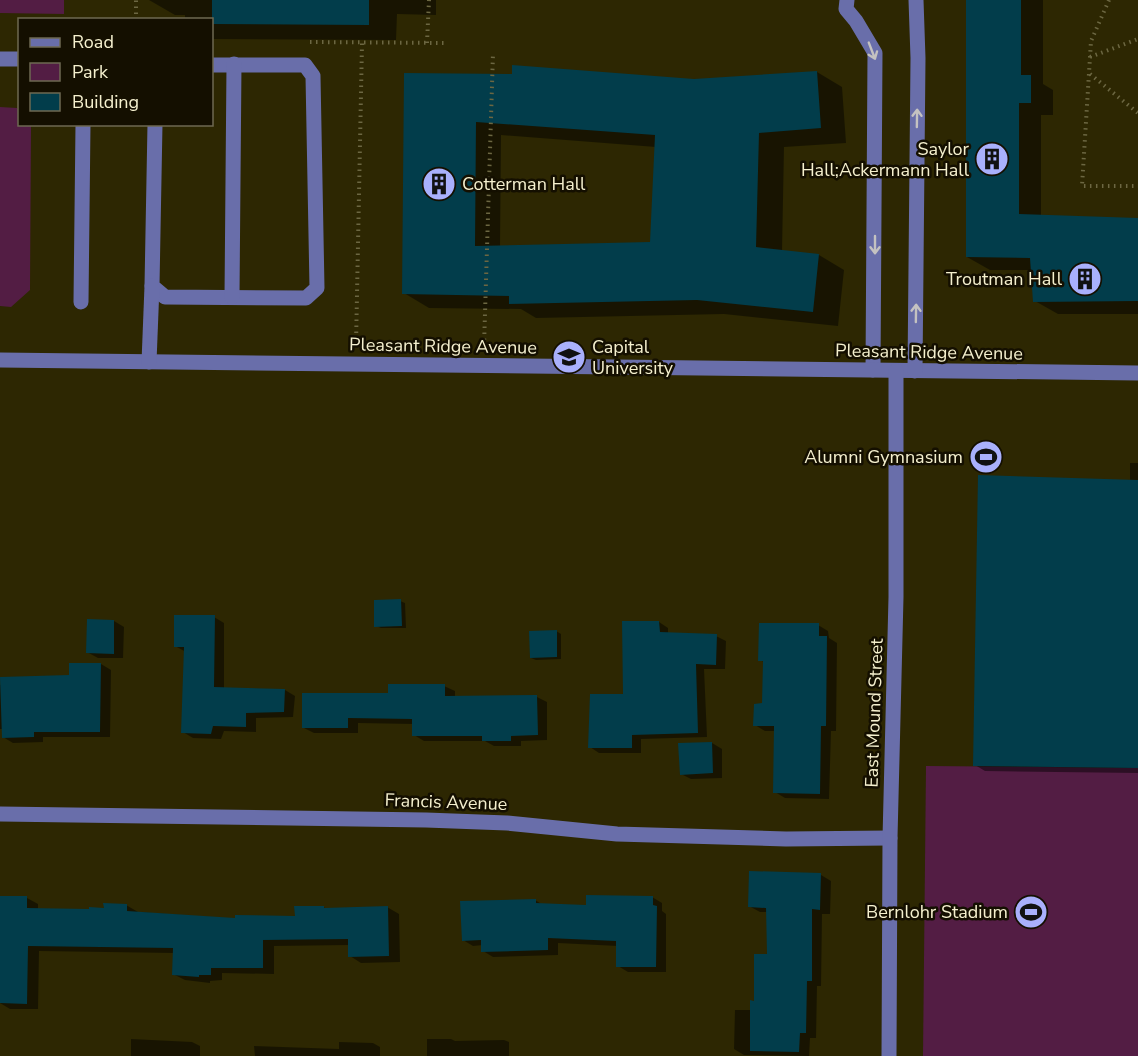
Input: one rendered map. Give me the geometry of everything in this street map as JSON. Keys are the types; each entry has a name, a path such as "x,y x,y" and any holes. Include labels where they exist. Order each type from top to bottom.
{"street":[{"path":"847,0 846,9 876,53 873,370"},
{"path":"915,371 918,69 916,0"},
{"path":"0,59 18,59"},
{"path":"152,286 165,297 306,298 317,288 313,76 305,65 213,64"},
{"path":"232,297 234,64"},
{"path":"81,302 83,126"},
{"path":"149,362 155,126"},
{"name":"Pleasant Ridge Avenue","path":"0,360 1138,373"},
{"name":"East Mound Street","path":"889,1056 890,838 897,597 896,371"},
{"name":"Francis Avenue","path":"0,814 426,820 507,823 617,834 786,839 890,838"}],"path":[{"path":"136,0 136,18"},
{"path":"427,43 429,0"},
{"path":"1109,0 1091,41 1082,186 1138,186"},
{"path":"1090,57 1138,39"},
{"path":"304,42 447,43"},
{"path":"356,365 362,43"},
{"path":"483,366 493,53"},
{"path":"1089,73 1138,113"}],"green space":[{"path":"0,0 64,0 64,14 0,13"},
{"path":"0,107 17,108 18,126 31,126 30,290 11,307 0,306"},
{"name":"Bernlohr Stadium","path":"926,766 1138,768 1138,1056 923,1056"}],"building":[{"path":"212,0 369,0 369,25 213,24"},
{"name":"Saylor Hall;Ackermann Hall","path":"966,0 1021,0 1021,75 1031,75 1031,103 1019,103 1019,214 1138,218 1138,301 1033,302 1030,258 966,257"},
{"path":"512,65 694,79 817,71 821,128 759,133 756,247 819,254 813,312 697,300 509,304 509,296 402,294 404,73 512,74","holes":["476,122 655,135 650,242 475,246"]},
{"path":"978,475 1138,480 1138,768 973,766"},
{"path":"401,599 402,626 374,627 374,600"},
{"path":"174,615 215,615 214,687 285,689 284,712 246,713 246,727 213,726 211,734 181,733 184,647 174,647"},
{"path":"87,619 114,620 114,654 86,653"},
{"path":"622,621 659,621 660,632 717,634 716,665 696,664 698,733 632,735 632,748 588,748 590,694 623,694"},
{"path":"759,623 819,623 819,636 827,636 826,726 821,726 820,794 773,793 774,726 753,726 754,704 762,703 763,661 758,661"},
{"path":"557,630 557,657 530,658 529,631"},
{"path":"69,663 101,663 100,732 34,732 34,737 2,738 0,677 69,675"},
{"path":"388,684 445,684 445,696 537,695 538,735 511,736 511,741 482,741 482,736 412,736 412,719 348,718 348,728 302,728 302,693 388,693"},
{"path":"712,742 713,773 680,775 678,743"},
{"path":"749,871 821,873 820,910 812,909 812,981 807,981 806,1033 800,1033 799,1052 750,1051 750,1000 754,1001 754,954 767,954 766,908 748,907"},
{"path":"586,895 653,896 653,905 657,906 656,967 616,967 616,941 548,938 548,950 481,952 481,940 462,941 460,901 536,899 536,903 586,905"},
{"path":"0,896 27,896 27,908 89,909 89,907 104,908 103,903 127,904 127,911 235,918 235,915 295,916 294,906 324,906 324,908 388,906 389,956 348,957 348,939 263,940 263,968 211,968 211,975 199,975 199,977 172,975 173,948 28,946 27,1004 0,1003"}],"place":[{"name":"Saylor Hall;Ackermann Hall","path":"992,159"},
{"name":"Cotterman Hall","path":"439,184"},
{"name":"Troutman Hall","path":"1085,279"},
{"name":"Capital University","path":"569,357"},
{"name":"Alumni Gymnasium","path":"986,457"},
{"name":"Bernlohr Stadium","path":"1031,912"}]}
